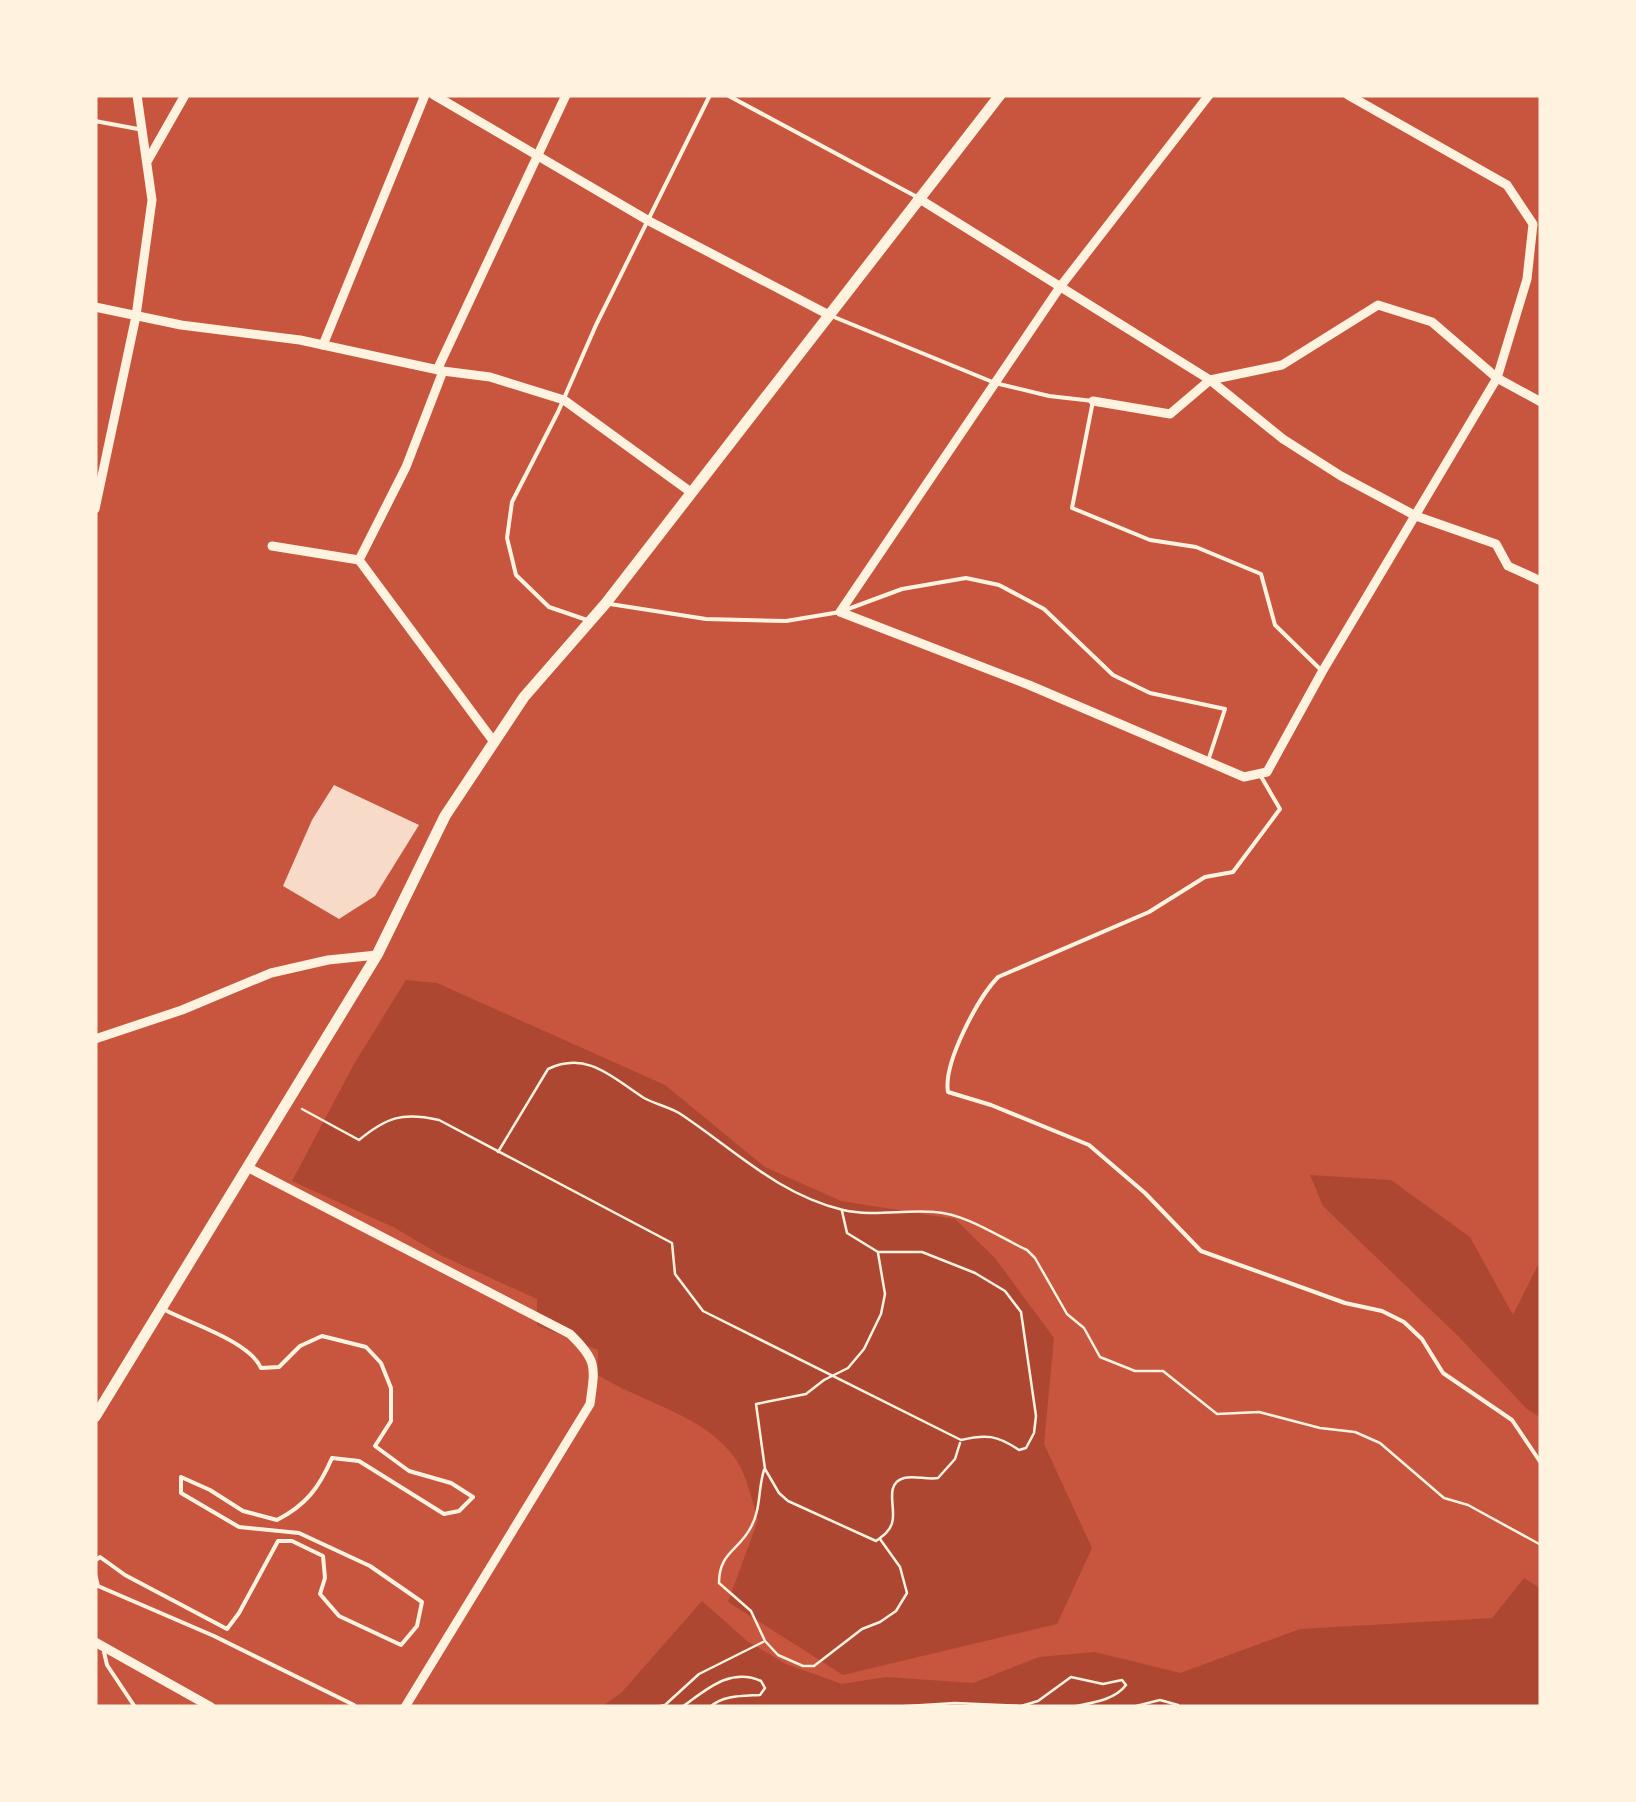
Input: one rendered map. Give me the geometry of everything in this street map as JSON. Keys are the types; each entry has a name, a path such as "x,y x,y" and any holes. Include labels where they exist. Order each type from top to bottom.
{"main road":[{"path":"95,1417 377,954 444,816 524,697 606,604 1000,95"}],"street":[{"path":"95,509 136,316 152,200 137,95"},
{"path":"147,163 184,95"},
{"path":"323,345 424,95"},
{"path":"434,95 648,221 829,315"},
{"path":"359,560 406,467 441,370 566,95"},
{"path":"1208,95 1060,288 840,612 1029,685 1244,777 1268,772 1322,672 1497,378 1527,279 1534,224 1507,185 1348,95"},
{"path":"918,198 1210,380 1282,439 1341,476 1416,516 1496,544 1508,566 1541,581"},
{"path":"1092,401 1170,414 1210,380 1282,365 1378,305 1432,322 1497,378 1541,402"},
{"path":"95,307 490,377 564,400 692,494"},
{"path":"272,546 359,560 494,742"},
{"path":"95,1039 182,1010 271,972 377,954"},
{"path":"248,1167 570,1334 592,1355 590,1404 405,1707"},
{"path":"99,1645 211,1707"}],"lane":[{"path":"592,621 549,607 516,576 507,538 512,502 710,95"},
{"path":"728,95 918,198"},
{"path":"95,121 142,130"},
{"path":"829,315 995,383 1092,401 1072,508 1150,540 1196,547 1260,574 1275,625 1322,672"},
{"path":"606,604 706,618 786,620 840,612 902,589 966,578 999,585 1044,610 1114,676 1150,693 1216,704 1225,709 1208,764"},
{"path":"1259,773 1280,808 1233,872 1205,877 1149,912 998,977 986,991 956,1052 946,1080 948,1092 1089,1145 1145,1193 1202,1251 1404,1322 1422,1339 1443,1373 1512,1420 1541,1464"},
{"path":"95,1561 100,1556 126,1575 227,1629 278,1541 292,1541 323,1556 320,1594 339,1616 401,1645 416,1626 422,1602 395,1580 300,1533 239,1527 181,1493 181,1477 243,1512 277,1520 300,1508 319,1488 332,1458 358,1461 444,1514 459,1511 473,1497 451,1484 409,1471 375,1446 391,1421 391,1388 381,1363 366,1347 322,1336 300,1346 279,1367 261,1368 255,1355 234,1342 162,1308"},
{"path":"95,1574 98,1586 214,1636 354,1706"},
{"path":"99,1645 134,1707"}],"path":[{"path":"498,1152 548,1070 559,1064 586,1064 609,1071 646,1098 676,1111 756,1172 841,1210 874,1214 940,1212 1012,1243 1035,1258 1067,1314 1084,1328 1100,1357 1136,1371 1163,1371 1217,1414 1259,1412 1320,1428 1355,1432 1380,1442 1444,1498 1468,1506 1541,1545"},
{"path":"288,1100 359,1140 381,1122 412,1114 439,1120 672,1244 675,1274 703,1311 961,1440 985,1434 997,1436 1019,1450 1026,1448 1034,1433 1036,1416 1021,1312 1005,1290 922,1252 878,1252 848,1233 841,1210"},
{"path":"878,1252 884,1277 881,1314 864,1349 848,1368 806,1394 756,1404 764,1469 760,1500 751,1528 722,1560 719,1583 751,1612 765,1641 790,1662 814,1666 862,1629 896,1611 907,1593 900,1567 880,1538"},
{"path":"764,1469 788,1501 876,1541 891,1528 894,1517 890,1496 897,1482 905,1477 938,1478 955,1459 961,1440"},
{"path":"656,1707 665,1705 700,1674 765,1641"},
{"path":"682,1707 721,1680 753,1677 762,1681 760,1695 737,1696 710,1707"},
{"path":"891,1707 973,1703 1020,1706 1038,1701 1071,1677 1103,1684 1122,1680 1126,1685 1108,1698 1071,1707"},
{"path":"1132,1707 1160,1700 1177,1707"}],"shaded area":[{"path":"406,980 437,983 665,1085 765,1167 841,1201 955,1219 995,1258 1054,1338 1044,1444 1092,1548 1057,1624 843,1675 728,1602 758,1520 741,1467 724,1445 673,1411 598,1375 598,1350 537,1325 537,1299 292,1181 354,1064"},
{"path":"1310,1175 1391,1180 1470,1237 1513,1315 1541,1259 1541,1418 1527,1409 1459,1337 1323,1206"},
{"path":"1524,1578 1541,1589 1541,1707 601,1707 622,1692 702,1601 747,1641 786,1664 842,1684 886,1677 973,1683 1039,1657 1095,1652 1180,1673 1300,1629 1492,1618"}],"building":[{"path":"334,785 419,825 375,896 339,919 283,886 312,820"}]}
